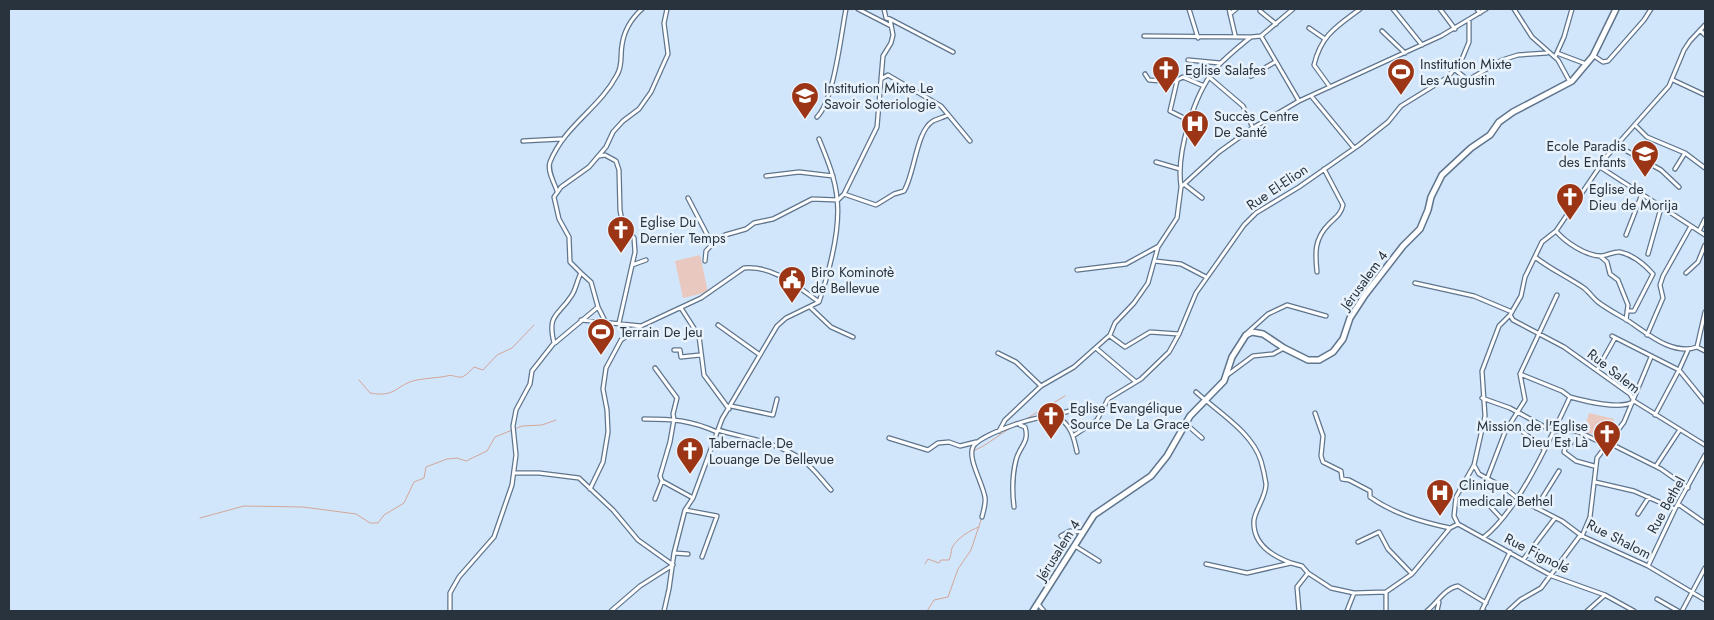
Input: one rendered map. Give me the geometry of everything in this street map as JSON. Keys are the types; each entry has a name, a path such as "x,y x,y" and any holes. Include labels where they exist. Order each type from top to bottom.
{"street":[{"path":"557,192 549,170 561,139 607,92 622,66 622,45 627,29 642,9"},
{"path":"607,324 598,307 591,282 570,262 569,237 555,206 554,197 557,192 589,168 599,156 612,132 623,121 639,110 668,54 664,23 666,9"},
{"path":"817,117 825,107 831,91 846,9"},
{"path":"858,9 892,26"},
{"path":"884,9 886,18 953,52"},
{"path":"1189,9 1198,38"},
{"path":"1229,9 1235,35"},
{"path":"1230,14 1236,9"},
{"path":"1144,36 1198,38 1235,35 1261,36 1293,9"},
{"path":"1330,87 1314,65 1324,39 1344,19 1360,9"},
{"path":"1393,9 1422,45"},
{"path":"1440,9 1455,29"},
{"path":"1477,9 1480,13"},
{"path":"1182,186 1219,152 1253,128 1299,101 1312,97 1455,29 1486,9"},
{"path":"1514,9 1532,37 1547,53 1555,57 1570,82"},
{"path":"1555,57 1564,37 1572,9"},
{"name":"Jérusalem 4","path":"1033,611 1094,515 1151,476 1167,456 1190,416 1206,401 1225,376 1232,357 1248,332 1263,334 1284,348 1308,360 1319,360 1333,352 1343,339 1350,318 1365,295 1403,246 1420,228 1428,210 1430,197 1442,175 1490,135 1499,122 1513,112 1570,82 1593,56 1616,9"},
{"path":"1593,56 1603,62 1608,61 1644,20 1651,9"},
{"path":"1260,11 1276,24"},
{"path":"705,261 706,252 717,239 725,235 746,229 754,223 773,219 812,199 838,200 844,194 877,126 884,66 883,56 885,49 891,43 893,35 890,19"},
{"name":"Rue El-Elion","path":"1073,436 1097,420 1108,399 1152,370 1169,352 1206,276 1244,225 1256,213 1354,148 1388,122 1401,106 1448,77 1462,59 1469,42 1469,21"},
{"path":"1196,392 1218,409 1243,434 1261,460 1266,484 1254,520 1256,536 1264,548 1275,557 1302,566 1308,573 1331,588 1354,593 1386,592 1412,574 1450,528 1458,524 1454,516 1456,497 1474,465 1485,416 1482,398 1484,362 1499,326 1511,313 1521,296 1525,277 1542,242 1556,231 1616,145 1673,80 1684,50 1705,25"},
{"path":"1309,28 1324,39"},
{"path":"1382,30 1405,53"},
{"path":"1700,30 1705,34"},
{"path":"1261,36 1299,101"},
{"path":"999,431 1005,420 1041,386 1074,367 1097,349 1110,336 1115,323 1142,293 1155,261 1158,247 1177,218 1182,186 1180,170 1181,150 1204,86 1221,64 1251,37"},
{"path":"1454,69 1465,80 1468,80 1502,60 1518,55 1547,53"},
{"path":"1557,53 1586,64"},
{"path":"1188,60 1221,64"},
{"path":"1250,76 1275,62"},
{"path":"1145,74 1149,80 1173,82 1183,77 1204,86"},
{"path":"881,80 888,75 932,99 970,141"},
{"path":"1209,78 1243,106 1253,128"},
{"path":"1177,80 1170,110 1190,121"},
{"path":"1673,80 1705,96"},
{"path":"1312,97 1354,148"},
{"path":"844,194 876,204 904,191 911,178 924,134 933,121 948,115"},
{"path":"1635,125 1647,137 1663,146 1684,153 1705,168"},
{"path":"523,141 561,139"},
{"path":"664,611 674,552 685,510 693,498 717,431 778,326 786,318 811,308 819,302 827,278 833,248 838,200 825,150 819,139"},
{"path":"1616,145 1661,170 1679,187"},
{"path":"1675,169 1684,153"},
{"path":"599,156 605,155 616,161 619,170 622,221 634,238 632,265 620,323"},
{"path":"1156,162 1180,170"},
{"path":"1600,167 1705,235"},
{"path":"1317,272 1314,254 1316,246 1327,226 1341,212 1343,205 1324,169"},
{"path":"766,176 799,172 833,176"},
{"path":"1182,186 1202,198"},
{"path":"1626,235 1642,194"},
{"path":"688,198 712,245"},
{"path":"1648,254 1661,208"},
{"path":"1699,231 1705,219"},
{"path":"1647,335 1663,298 1660,285 1663,276 1691,226"},
{"path":"1556,231 1574,245 1599,255 1607,262 1610,274 1618,280 1628,305 1626,320"},
{"path":"1686,273 1698,262 1705,245"},
{"path":"1077,270 1126,264 1158,247"},
{"path":"1599,255 1620,252 1641,262 1653,274 1634,311 1627,311"},
{"path":"1536,256 1584,288 1611,312 1647,335 1661,342 1688,350 1697,346"},
{"path":"632,265 646,260"},
{"path":"1155,261 1181,264 1206,276"},
{"path":"590,489 603,462 608,432 607,410 603,389 606,368 621,340 641,326 702,298 744,268 752,267 780,276 819,302"},
{"path":"554,344 550,326 555,316 573,294 581,273"},
{"name":"Rue Salem","path":"1415,283 1474,296 1511,313 1512,320 1564,347 1630,394 1634,402 1705,445"},
{"path":"1487,479 1505,432 1525,400 1520,374 1537,334 1557,295"},
{"path":"1248,332 1268,314 1287,305 1326,316"},
{"path":"450,611 450,593 459,577 494,537 514,473 516,447 513,426 516,410 530,384 532,371 554,344 581,320 595,312 598,307"},
{"path":"681,308 699,336 704,375 730,408 773,415 777,398"},
{"path":"811,308 832,326 852,337"},
{"path":"1697,346 1705,312"},
{"path":"581,320 641,326"},
{"path":"718,325 760,355"},
{"path":"1110,336 1125,347 1150,332 1179,334"},
{"path":"1597,370 1614,337 1680,370 1705,402"},
{"path":"1697,346 1705,351"},
{"path":"1225,376 1253,356 1273,354 1284,348"},
{"path":"1097,349 1136,382"},
{"path":"674,350 680,350 681,357 700,355"},
{"path":"1655,414 1680,370 1688,350"},
{"path":"998,353 1016,362 1041,386"},
{"path":"1508,611 1520,600 1542,588 1579,537 1582,536 1590,518 1595,482 1594,466 1597,458 1624,422 1634,402 1651,357"},
{"path":"655,368 677,398 673,414 674,419 660,476 662,481 655,500"},
{"path":"1520,374 1562,391 1570,397 1606,404 1629,404 1634,402"},
{"path":"1483,538 1493,530 1517,498 1554,432 1570,397"},
{"path":"1482,398 1518,412 1554,432"},
{"path":"889,438 928,450 938,443 949,442 960,446 976,442 984,436 1018,425 1036,416 1055,415 1073,410"},
{"path":"1315,413 1323,436 1320,456 1323,462 1341,471 1342,479 1349,480 1370,490 1370,497 1388,508 1412,518 1450,528"},
{"path":"1055,415 1067,423 1077,452"},
{"path":"644,419 674,419 694,422 717,431 766,442 793,454 813,469 831,490"},
{"path":"1186,424 1202,438"},
{"path":"1014,507 1012,489 1016,459 1027,433 1025,427 1018,425"},
{"path":"1554,432 1563,428 1579,432 1656,466 1688,488"},
{"path":"1656,466 1680,431"},
{"path":"1522,432 1544,449"},
{"path":"976,442 971,453 985,498 982,517"},
{"path":"1571,443 1566,445 1564,452 1582,463 1594,466"},
{"name":"Rue Bethel","path":"1648,566 1674,509 1688,488 1705,455"},
{"name":"Rue Shalom","path":"1474,465 1479,474 1582,536 1648,566 1705,600"},
{"path":"1536,508 1559,471"},
{"path":"514,473 573,476 579,478 613,510 638,540 673,565"},
{"path":"662,481 693,498"},
{"path":"1595,482 1649,497 1674,509"},
{"path":"1638,514 1649,497"},
{"path":"1488,504 1501,518"},
{"path":"1678,504 1705,522"},
{"path":"685,510 717,516 702,557"},
{"path":"1523,560 1555,518"},
{"name":"Rue Fignolé","path":"1458,524 1474,531 1483,538 1552,576 1605,596 1634,611"},
{"path":"1061,536 1070,531 1082,532"},
{"path":"1358,542 1379,532 1388,549 1412,574"},
{"path":"1074,546 1099,561"},
{"path":"674,552 688,554"},
{"path":"1482,611 1510,552"},
{"path":"1206,564 1239,574 1292,563"},
{"path":"611,611 646,581 673,565"},
{"path":"1682,611 1705,568"},
{"path":"1299,611 1297,587 1308,573"},
{"path":"1427,611 1440,601 1450,587 1458,586 1486,603"},
{"path":"1386,592 1386,611"},
{"path":"1347,611 1354,593"},
{"path":"1587,611 1605,596"},
{"path":"1657,600 1678,611"},
{"path":"1437,611 1440,601"},
{"path":"1038,604 1044,611"}],"shaded area":[{"path":"700,255 708,292 683,298 675,261"},
{"path":"1589,413 1614,419 1610,435 1583,433"}],"waterway":[{"path":"1472,15 1480,9"},
{"path":"359,380 370,393 386,394 417,380 449,376 462,377 474,367 483,370 497,355 512,348 534,325"},
{"path":"1026,419 1065,396"},
{"path":"200,518 244,506 303,507 356,514 370,523 378,523 384,515 404,503 414,482 424,478 426,467 447,459 457,458 466,461 487,451 495,437 522,426 542,425 556,420"},
{"path":"973,451 1012,427"},
{"path":"978,482 981,490"},
{"path":"927,611 934,600 948,597 958,569 971,550 982,517"},
{"path":"925,564 928,559 939,563 941,560 949,560 952,548 957,541 979,527"}],"place":[{"name":"Eglise Salafes","path":"1166,94"},
{"name":"Institution Mixte Les Augustin","path":"1401,96"},
{"name":"Institution Mixte Le Savoir Soteriologie","path":"805,120"},
{"name":"Succès Centre De Santé","path":"1195,148"},
{"name":"Ecole Paradis des Enfants","path":"1645,178"},
{"name":"Eglise de Dieu de Morija","path":"1570,221"},
{"name":"Eglise Du Dernier Temps","path":"621,254"},
{"name":"Biro Kominotè de Bellevue","path":"792,304"},
{"name":"Terrain De Jeu","path":"601,356"},
{"name":"Eglise Evangélique Source De La Grace","path":"1051,440"},
{"name":"Mission de l'Eglise Dieu Est Là","path":"1607,458"},
{"name":"Tabernacle De Louange De Bellevue","path":"690,475"},
{"name":"Clinique medicale Bethel","path":"1440,517"}]}
